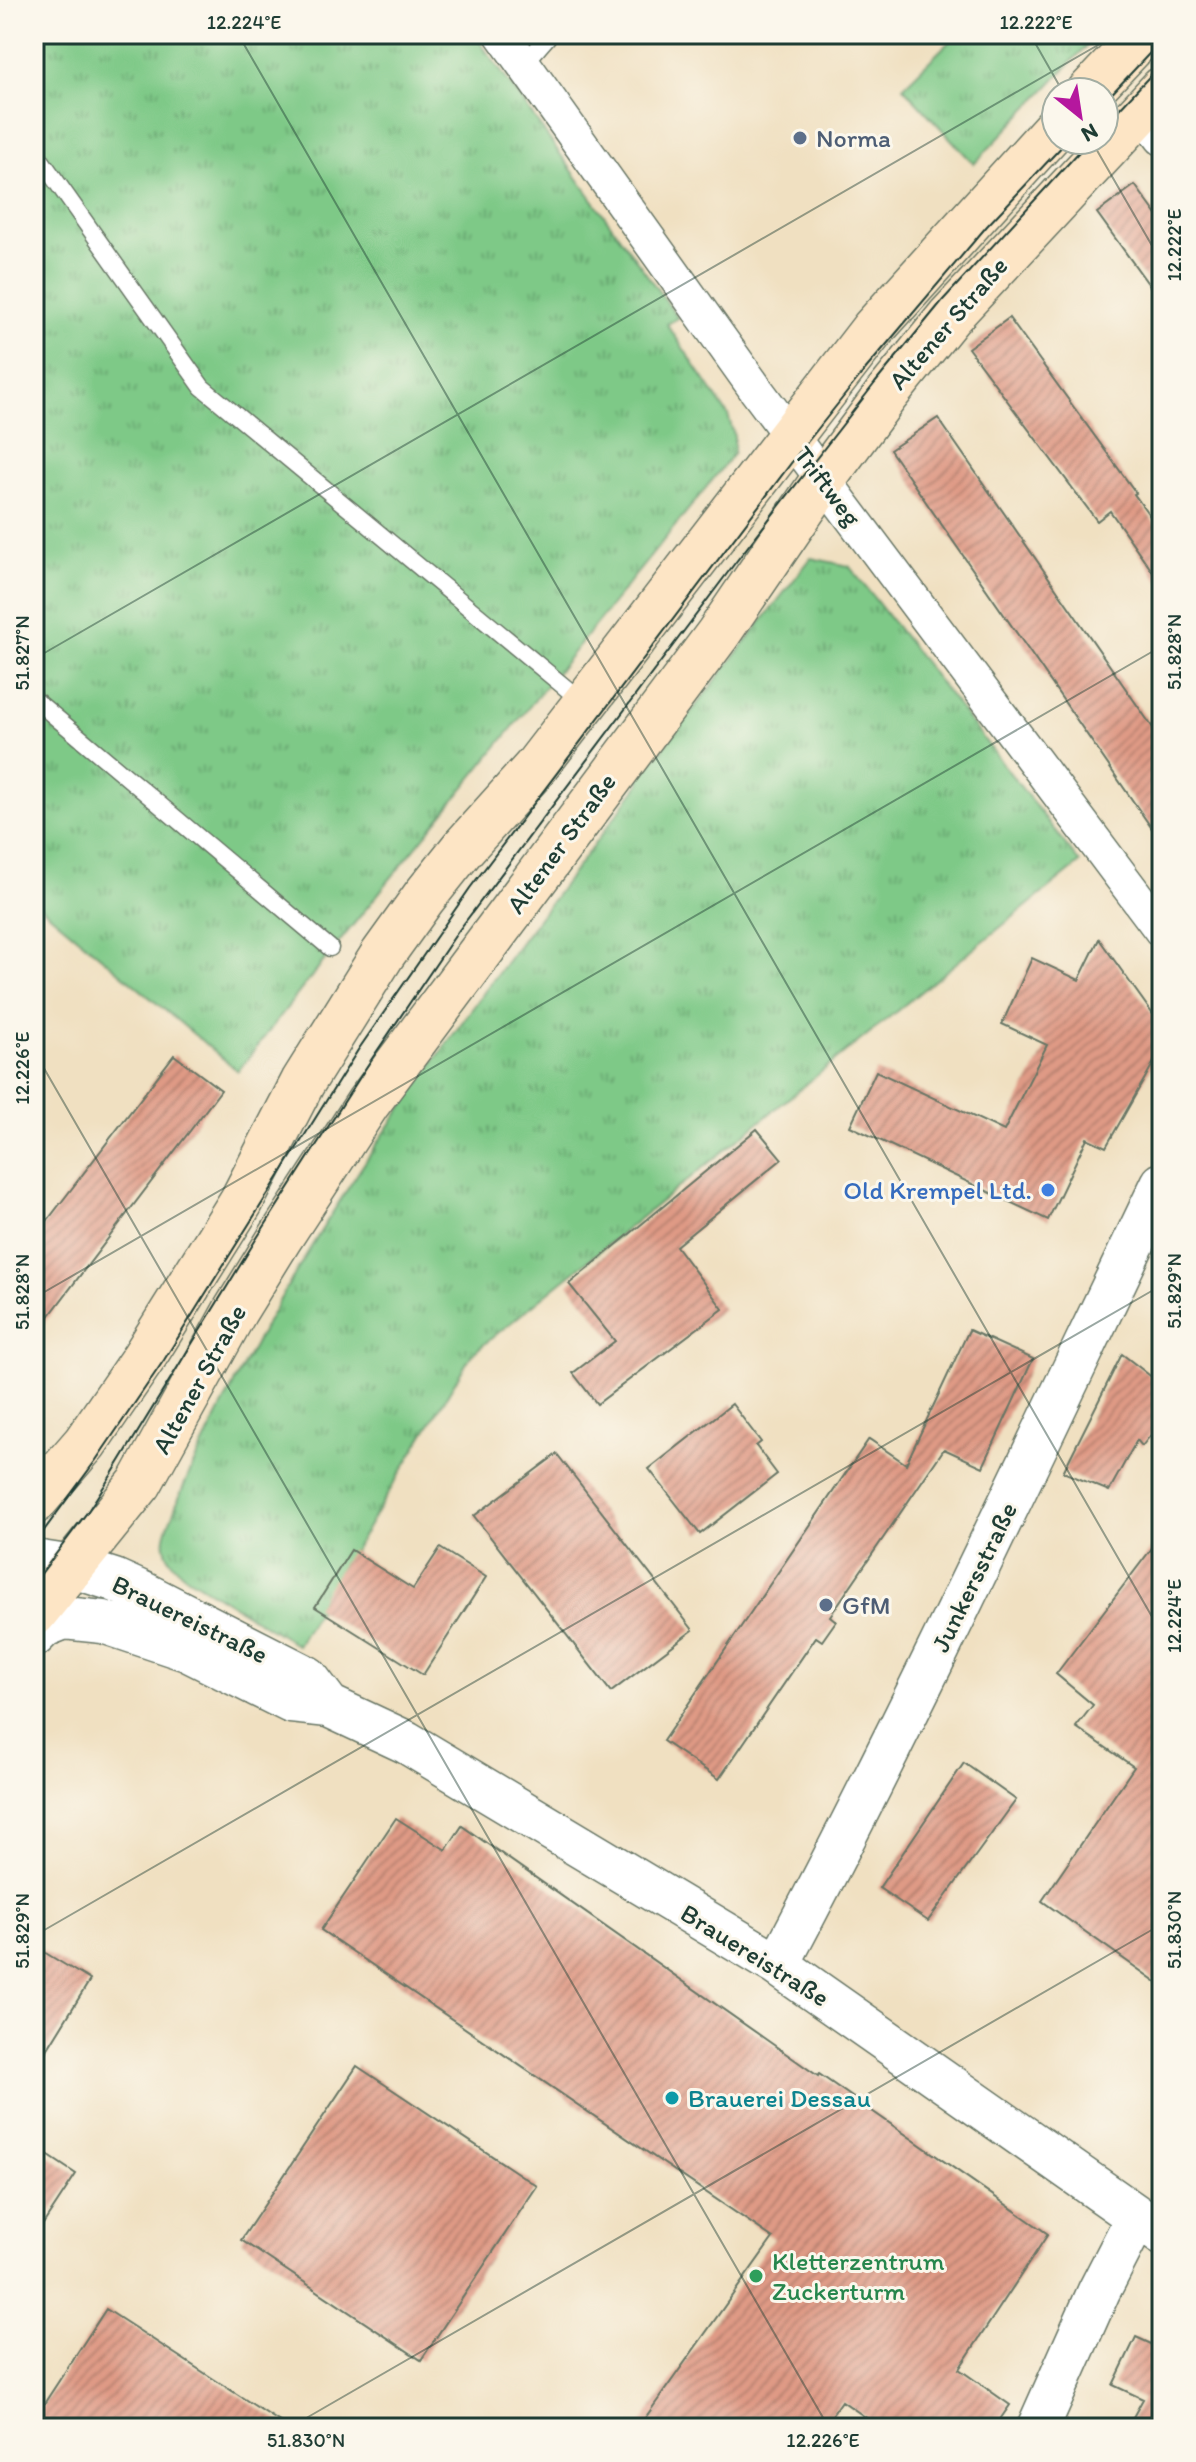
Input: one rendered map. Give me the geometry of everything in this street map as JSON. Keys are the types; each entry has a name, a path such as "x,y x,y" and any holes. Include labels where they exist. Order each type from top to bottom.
{"main road":[{"path":"1104,76 1144,34"},
{"name":"Altener Straße","path":"34,1614 53,1564 140,1483 235,1311 368,1103 718,634 823,480 886,395 949,317 1155,112"},
{"name":"Altener Straße","path":"34,1502 85,1443 160,1333 241,1202 303,1082 383,954 463,848 535,768 586,704 873,329 1040,145"}],"street":[{"name":"Triftweg","path":"502,34 823,480 1162,931"},
{"name":"Junkersstraße","path":"778,1965 850,1830 939,1650 1162,1184"},
{"name":"Brauereistraße","path":"53,1564 114,1580 307,1677 329,1706"},
{"name":"Brauereistraße","path":"34,1636 44,1626 64,1618 103,1622 187,1650 291,1702 329,1706 406,1742 778,1965 1150,2226"},
{"path":"1038,2428 1099,2291 1150,2226"}],"lane":[{"path":"524,64 550,34"},
{"path":"34,150 202,387 586,704"},
{"path":"34,699 330,948"}],"green space":[{"path":"34,34 474,34 678,318 667,324 728,415 734,435 734,453 238,1071 34,901"},
{"path":"957,34 1098,34 1058,76 1040,76 1040,95 974,164 903,87"},
{"path":"811,558 849,566 1080,863 472,1354 297,1645 187,1577 167,1554 166,1531 198,1456 270,1317 368,1158 474,1006 641,782 639,779"}],"building":[{"path":"1135,185 1162,222 1162,303 1097,213"},
{"path":"1009,318 1162,533 1162,585 1110,511 1097,521 968,348"},
{"path":"938,418 1162,741 1162,843 890,450"},
{"path":"1099,939 1162,1027 1162,1048 1106,1147 1087,1138 1048,1220 850,1126 876,1071 1004,1131 1047,1045 1002,1024 1032,958 1079,980"},
{"path":"174,1055 221,1090 34,1336 34,1238"},
{"path":"757,1129 782,1159 676,1246 723,1309 597,1404 573,1373 615,1341 569,1284"},
{"path":"969,1330 1033,1359 983,1467 944,1449 830,1616 836,1621 822,1641 816,1637 719,1779 663,1741 869,1439 906,1464"},
{"path":"1122,1354 1162,1385 1162,1421 1142,1446 1137,1440 1109,1491 1063,1472"},
{"path":"732,1404 761,1442 756,1446 777,1474 700,1534 649,1469"},
{"path":"557,1454 693,1630 611,1692 474,1516"},
{"path":"1162,1535 1162,1986 1042,1901 1134,1767 1076,1727 1093,1705 1056,1674"},
{"path":"440,1548 486,1577 423,1675 315,1607 351,1550 413,1589"},
{"path":"964,1763 1016,1800 928,1921 879,1888"},
{"name":"Brauerei Dessau","path":"396,1818 446,1850 462,1826 1048,2234 959,2369 1010,2405 994,2428 881,2428 842,2401 823,2428 638,2428 773,2238 321,1930"},
{"path":"34,1946 90,1980 34,2071"},
{"path":"357,2066 537,2186 421,2360 241,2240"},
{"path":"34,2146 76,2174 34,2238"},
{"path":"106,2309 289,2428 34,2428 34,2419"},
{"path":"1136,2337 1162,2349 1162,2428 1127,2428 1143,2399 1113,2385"}],"tram line":[{"path":"1120,85 1162,40"},
{"path":"1120,108 1162,63"},
{"path":"34,1544 164,1360 358,1050 470,888 801,450 987,226 1053,156"},
{"path":"34,1583 86,1514 255,1241 459,930 735,563 875,383 943,300 1075,156"}],"place":[{"name":"Norma","path":"800,138"},
{"name":"Old Krempel Ltd.","path":"1048,1190"},
{"name":"GfM","path":"826,1605"},
{"name":"Brauerei Dessau","path":"672,2098"},
{"name":"Kletterzentrum Zuckerturm","path":"756,2276"}]}
